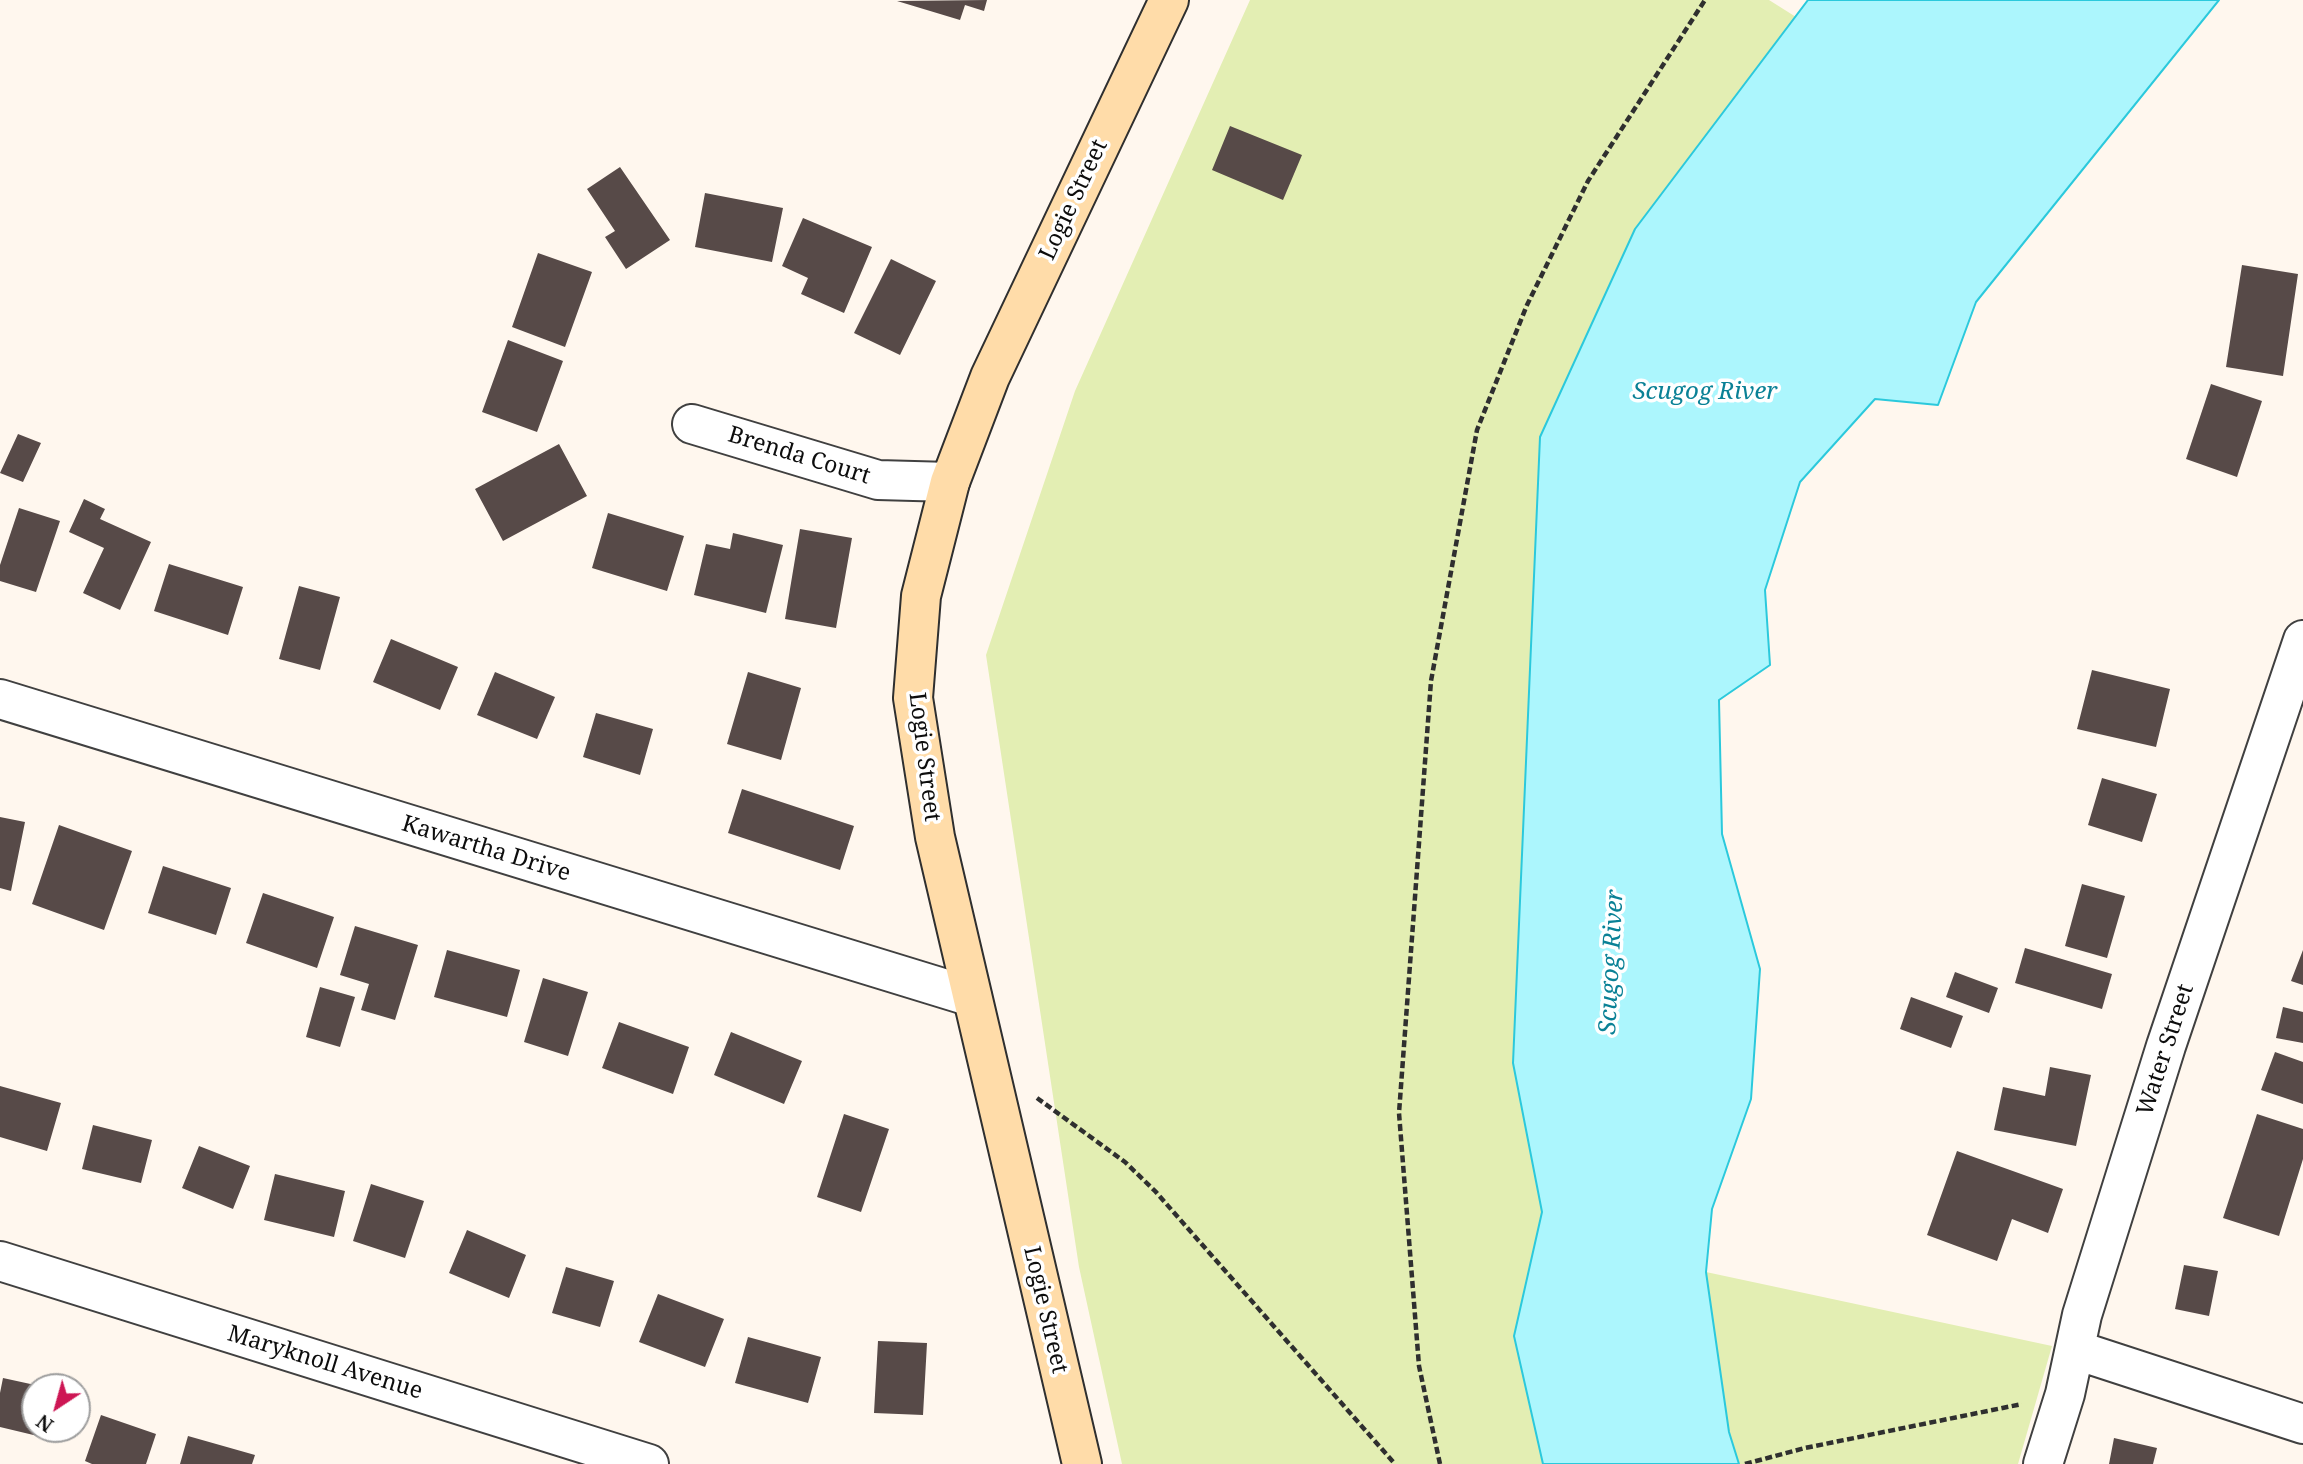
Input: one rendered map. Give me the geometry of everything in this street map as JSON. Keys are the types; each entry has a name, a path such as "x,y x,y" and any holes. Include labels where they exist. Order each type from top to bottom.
{"street":[{"name":"Logie Street","path":"1082,1464 934,837 913,698 921,596 950,482 990,377 1170,0"},
{"name":"Brenda Court","path":"692,424 878,480 950,482"},
{"name":"Water Street","path":"2043,1464 2065,1394 2082,1315 2166,1046 2303,640"},
{"name":"Kawartha Drive","path":"0,699 972,997"},
{"name":"Maryknoll Avenue","path":"0,1261 649,1464"},
{"path":"2076,1350 2303,1424"}],"path":[{"path":"1440,1464 1419,1366 1399,1113 1431,681 1477,430 1527,305 1588,181 1705,0"},
{"path":"988,1063 1125,1162 1140,1176 1395,1464"},
{"path":"1745,1464 1805,1448 2028,1403"}],"green space":[{"path":"1250,0 1769,0 1796,17 1635,229 1513,1063 1542,1212 1514,1336 1543,1464 1122,1464 1079,1267 986,655 1075,391"},
{"path":"1706,1272 2052,1346 2018,1464 1739,1464 1729,1432"}],"water":[{"name":"Scugog River","path":"1808,0 2219,0 1976,302 1938,405 1875,399 1800,482 1765,590 1770,665 1719,700 1722,834 1760,969 1751,1099 1712,1209 1706,1272 1729,1432 1739,1464 1543,1464 1514,1336 1542,1212 1513,1063 1540,437 1635,229"}],"building":[{"path":"987,0 984,11 965,5 960,20 897,1"},
{"path":"1230,126 1302,155 1283,200 1212,170"},
{"path":"620,167 670,240 626,269 605,237 615,231 587,189"},
{"path":"705,193 783,208 772,262 695,247"},
{"path":"803,218 872,247 844,313 801,294 808,278 782,266"},
{"path":"538,253 592,272 565,347 512,327"},
{"path":"891,259 936,281 900,355 854,333"},
{"path":"2242,265 2298,274 2283,376 2226,367"},
{"path":"508,340 563,361 537,432 482,412"},
{"path":"2211,384 2262,401 2237,477 2186,459"},
{"path":"18,434 41,443 23,482 0,473"},
{"path":"559,444 587,496 503,541 475,489"},
{"path":"84,499 105,509 100,519 151,542 120,610 83,593 104,548 69,532"},
{"path":"19,508 60,521 36,592 0,581 0,565"},
{"path":"608,513 684,536 667,591 592,568"},
{"path":"800,529 852,538 836,628 785,619"},
{"path":"733,533 783,545 766,613 694,595 706,544 730,549"},
{"path":"169,564 243,587 228,635 154,611"},
{"path":"299,586 340,597 320,670 279,659"},
{"path":"391,639 458,667 440,710 373,682"},
{"path":"2092,670 2170,689 2156,747 2077,729"},
{"path":"495,672 555,697 537,739 477,715"},
{"path":"748,672 801,688 781,760 727,744"},
{"path":"596,713 653,729 640,775 583,757"},
{"path":"2102,778 2157,794 2142,842 2088,825"},
{"path":"742,789 854,826 840,870 728,833"},
{"path":"0,817 25,822 11,891 0,888"},
{"path":"59,825 132,851 104,930 32,904"},
{"path":"163,866 231,888 216,935 148,913"},
{"path":"2082,884 2125,896 2107,958 2065,946"},
{"path":"263,893 334,917 317,968 246,943"},
{"path":"355,926 418,945 395,1020 361,1010 369,984 340,975"},
{"path":"2025,948 2112,974 2102,1009 2015,983"},
{"path":"447,950 520,970 507,1017 434,997"},
{"path":"2303,950 2303,985 2291,981"},
{"path":"1955,972 1998,988 1989,1013 1946,997"},
{"path":"543,978 588,992 568,1056 524,1042"},
{"path":"320,987 355,997 340,1047 306,1037"},
{"path":"1911,997 1963,1016 1951,1048 1900,1029"},
{"path":"2283,1007 2303,1012 2303,1043 2276,1038"},
{"path":"619,1022 689,1047 673,1094 602,1068"},
{"path":"731,1032 802,1061 784,1104 714,1075"},
{"path":"2275,1052 2303,1062 2303,1104 2261,1090"},
{"path":"2050,1067 2091,1075 2076,1146 1994,1130 2003,1087 2045,1096"},
{"path":"0,1086 61,1103 47,1151 0,1137"},
{"path":"844,1114 889,1129 861,1212 817,1197"},
{"path":"2257,1114 2303,1129 2303,1159 2279,1236 2223,1218"},
{"path":"93,1125 152,1140 141,1183 82,1169"},
{"path":"199,1146 250,1166 233,1209 182,1188"},
{"path":"1957,1151 2063,1189 2048,1233 2012,1219 1997,1261 1927,1235"},
{"path":"275,1174 345,1191 334,1237 264,1220"},
{"path":"371,1184 424,1201 405,1258 353,1241"},
{"path":"467,1230 526,1255 509,1298 449,1273"},
{"path":"2184,1265 2218,1271 2209,1316 2175,1309"},
{"path":"566,1267 614,1281 600,1327 552,1313"},
{"path":"658,1294 724,1319 705,1367 639,1342"},
{"path":"748,1337 821,1357 808,1403 735,1383"},
{"path":"878,1341 927,1343 923,1415 874,1413"},
{"path":"3,1378 21,1382 21,1432 0,1427"},
{"path":"101,1415 156,1434 146,1464 92,1464 85,1461"},
{"path":"188,1436 255,1455 252,1464 180,1464"},
{"path":"2114,1438 2157,1448 2153,1464 2109,1464"}]}
